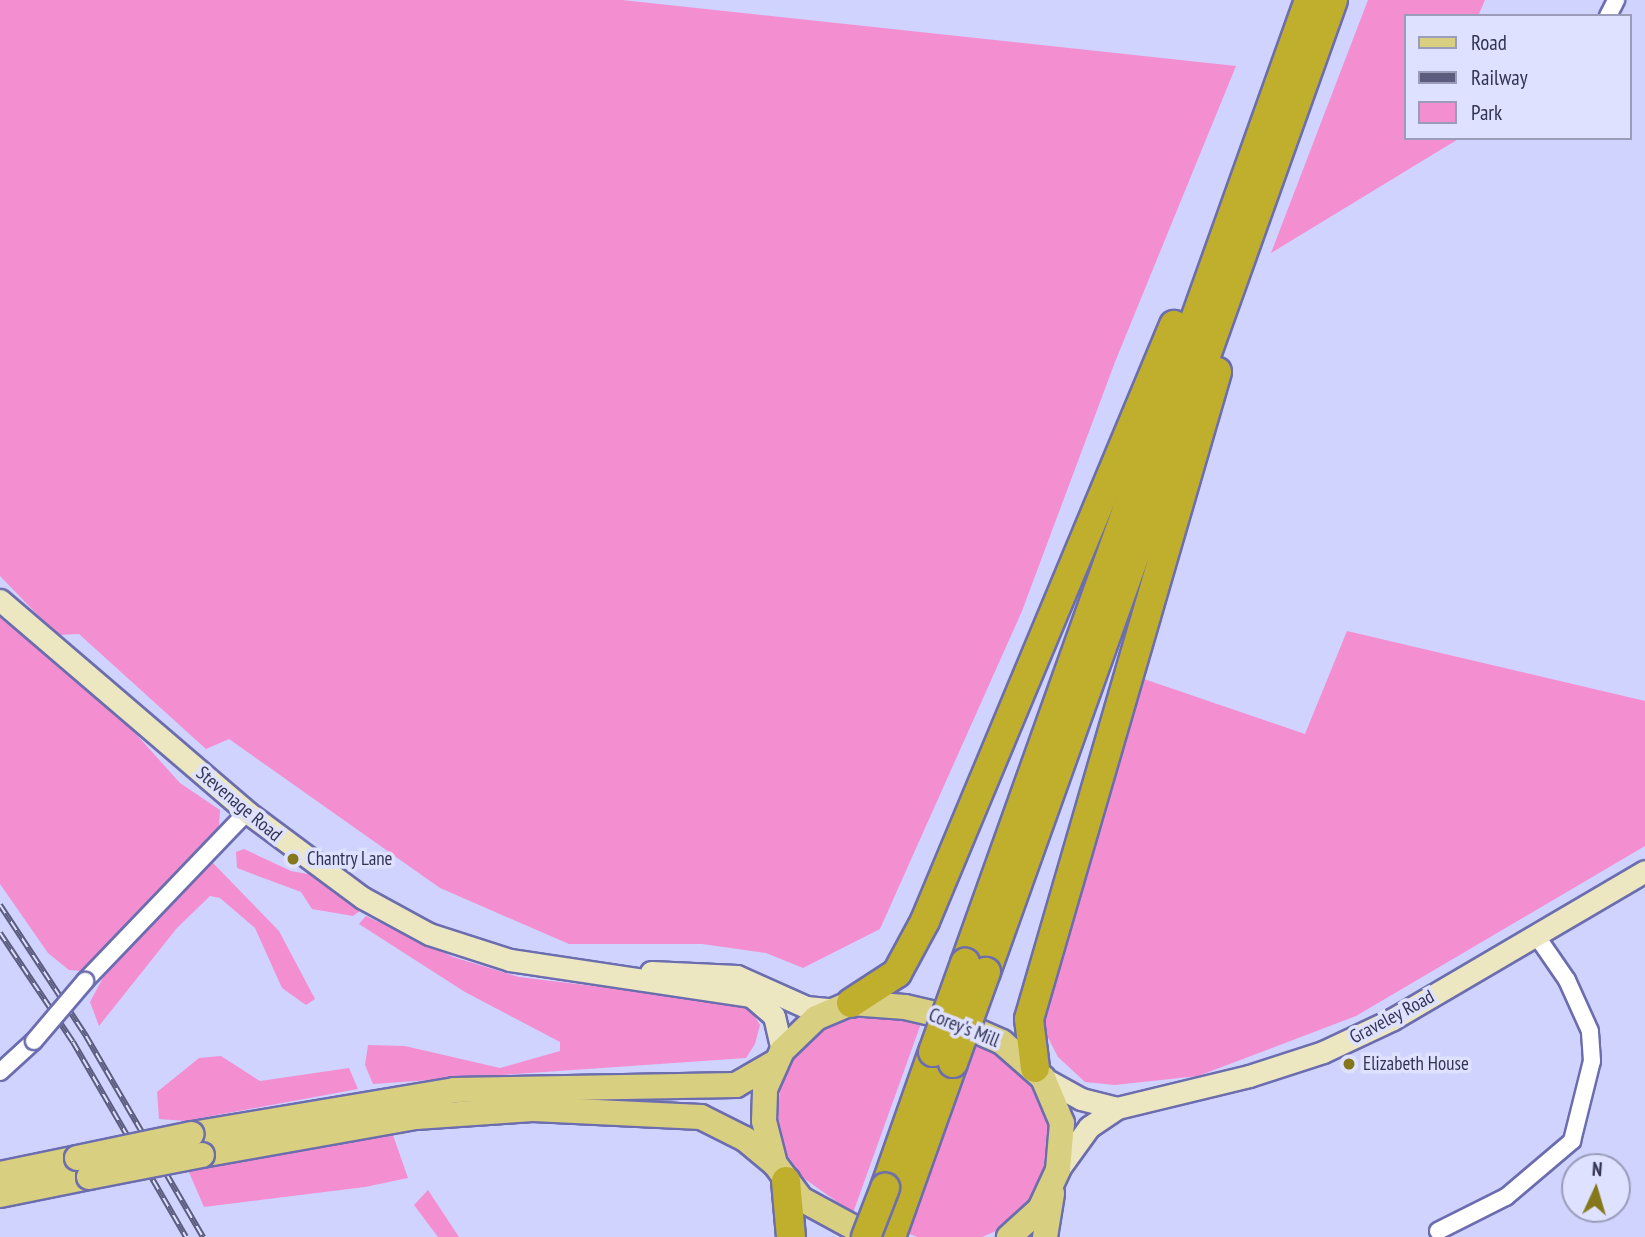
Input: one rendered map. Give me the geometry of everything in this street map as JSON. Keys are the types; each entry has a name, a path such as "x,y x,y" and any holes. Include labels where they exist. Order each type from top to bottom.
{"highway":[{"path":"976,967 1247,171 1309,0"},
{"path":"869,1237 896,1190 976,967 1249,236 1333,0"},
{"path":"841,1006 897,972 947,869 1144,393 1247,171"},
{"path":"1039,1073 1029,1019 1207,412 1249,236"},
{"path":"780,1172 791,1237"},
{"path":"891,1237 896,1190"}],"main road":[{"name":"Corey's Mill","path":"841,1006 905,1007 943,1016 1003,1042 1039,1073 1062,1123 1056,1177 1040,1209 1009,1237"},
{"path":"0,1174 83,1167 369,1113 540,1086 715,1087 744,1083 841,1006"},
{"path":"778,1057 763,1102 780,1172"},
{"path":"410,1107 679,1114 723,1126 780,1172 818,1211 869,1237"},
{"path":"0,1195 83,1167"},
{"path":"1045,1237 1056,1177"}],"street":[{"name":"Stevenage Road","path":"0,600 247,813 363,898 429,934 510,960 632,975 761,1001 777,1023 778,1057"},
{"path":"0,1072 34,1041 85,981 247,813"},
{"name":"Graveley Road","path":"1056,1177 1089,1127 1117,1108 1249,1076 1324,1052 1393,1018 1645,871"},
{"path":"1438,1231 1506,1197 1572,1142 1592,1061 1590,1031 1567,981 1536,935"},
{"name":"Stevenage Road","path":"632,975 663,971 737,976 806,1007 841,1006"},
{"name":"Graveley Road","path":"1039,1073 1072,1095 1117,1108"}],"green space":[{"path":"0,0 622,0 1236,66 1115,362 1022,611 880,929 803,968 766,953 702,944 569,944 440,888 229,739 206,749 79,634 57,635 0,576"},
{"path":"1368,0 1485,0 1479,14 1404,14 1404,140 1457,140 1271,253"},
{"path":"0,616 118,714 180,783 220,810 219,826 211,838 81,971 69,970 48,953 0,884"},
{"path":"1347,631 1645,701 1645,846 1356,1016 1198,1076 1115,1085 1085,1082 1058,1057 1043,1028 1144,679 1305,734"},
{"path":"244,849 291,871 313,875 365,907 353,916 312,909 301,892 237,868 236,852"},
{"path":"212,862 279,931 315,999 306,1005 282,988 255,928 220,898 210,896 177,928 99,1026 90,1002 112,961"},
{"path":"366,916 453,957 519,977 735,1003 752,1012 760,1025 755,1044 746,1058 373,1084 365,1065 368,1045 405,1046 500,1068 560,1051 560,1042 465,992 359,924"},
{"path":"845,1015 923,1018 853,1213 802,1177 786,1153 777,1112 781,1084 792,1058 809,1037"},
{"path":"973,1036 1031,1078 1051,1126 1049,1166 1031,1202 1001,1229 982,1237 918,1237 903,1232"},
{"path":"221,1056 260,1081 349,1068 358,1089 185,1121 159,1119 157,1092 199,1058"},
{"path":"393,1135 408,1178 365,1187 204,1207 188,1170"},
{"path":"428,1190 459,1237 438,1237 414,1205"}],"railway":[{"path":"0,905 86,1036 203,1237"},
{"path":"0,933 73,1042 186,1237"}],"place":[{"name":"Chantry Lane","path":"293,859"},
{"name":"Elizabeth House","path":"1349,1064"}]}
